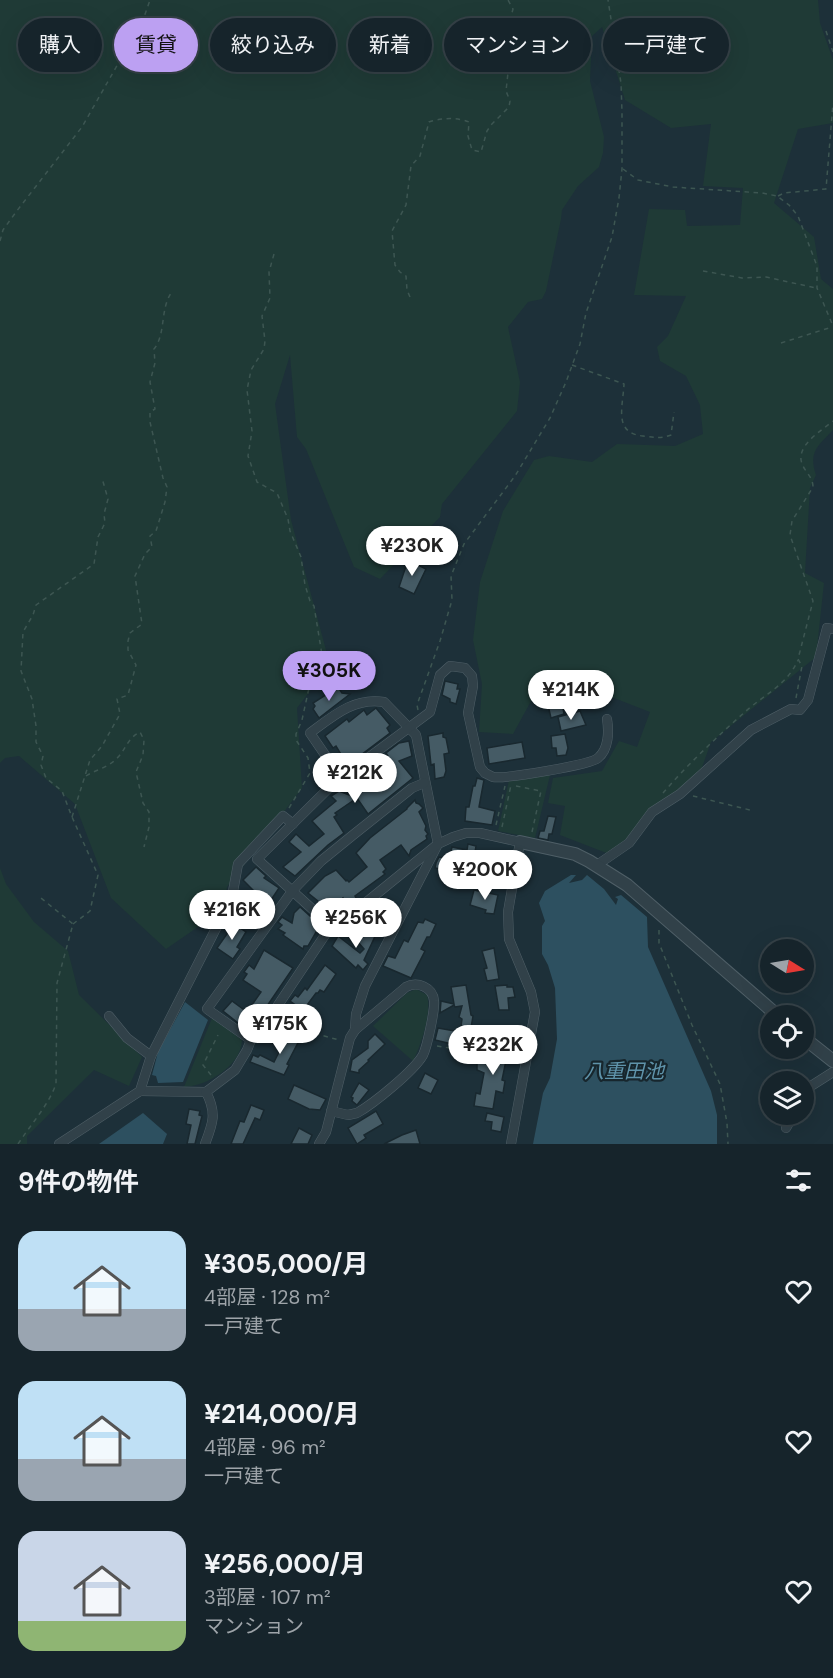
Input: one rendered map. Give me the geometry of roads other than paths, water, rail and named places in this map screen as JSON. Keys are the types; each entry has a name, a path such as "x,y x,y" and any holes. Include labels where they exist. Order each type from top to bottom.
{"street":[{"path":"597,865 629,843 652,812 680,794 752,730 791,709 800,710 808,700 827,628 833,629"},
{"path":"331,926 257,859 341,778 430,712 443,671 455,666 469,671 473,681 468,713 480,767 493,777 507,777 596,760 601,756 607,742 607,719"},
{"path":"319,1144 326,1132 332,1111 349,1044 355,1030 356,1014 364,986 438,844 416,735 401,722 388,705 376,701 346,707 310,733 341,778"},
{"path":"251,1040 207,1009 293,890 321,861 412,788 424,783"},
{"path":"140,1091 151,1056 232,897 238,864 284,816 293,824"},
{"path":"59,1144 140,1091 206,1092 235,1070 251,1040 258,1035 331,926 342,922 438,844 459,834 473,833 499,837 565,851 597,865 627,885 765,1005"},
{"path":"511,1144 534,1012 531,992 509,939 507,912 520,842"},
{"path":"332,1111 348,1115 364,1109 416,1066 427,1044 434,1001 432,994 422,985 415,984 406,987 355,1030"},
{"path":"108,1016 127,1038 151,1056"},
{"path":"814,1046 833,1061"},
{"path":"814,1085 833,1072"},
{"path":"205,1144 214,1115 212,1102 206,1092"}],"water":[{"name":"八重田池","path":"571,875 576,875 569,883 582,880 587,875 604,889 616,905 618,899 615,897 621,895 647,917 648,947 711,1091 717,1115 717,1144 533,1144 543,1093 550,1078 557,1039 555,988 542,954 542,926 545,921 539,903 545,891"},
{"path":"185,1002 208,1020 183,1082 158,1083 156,1076 152,1075 158,1052"},
{"path":"143,1113 167,1134 163,1144 99,1144"}]}
